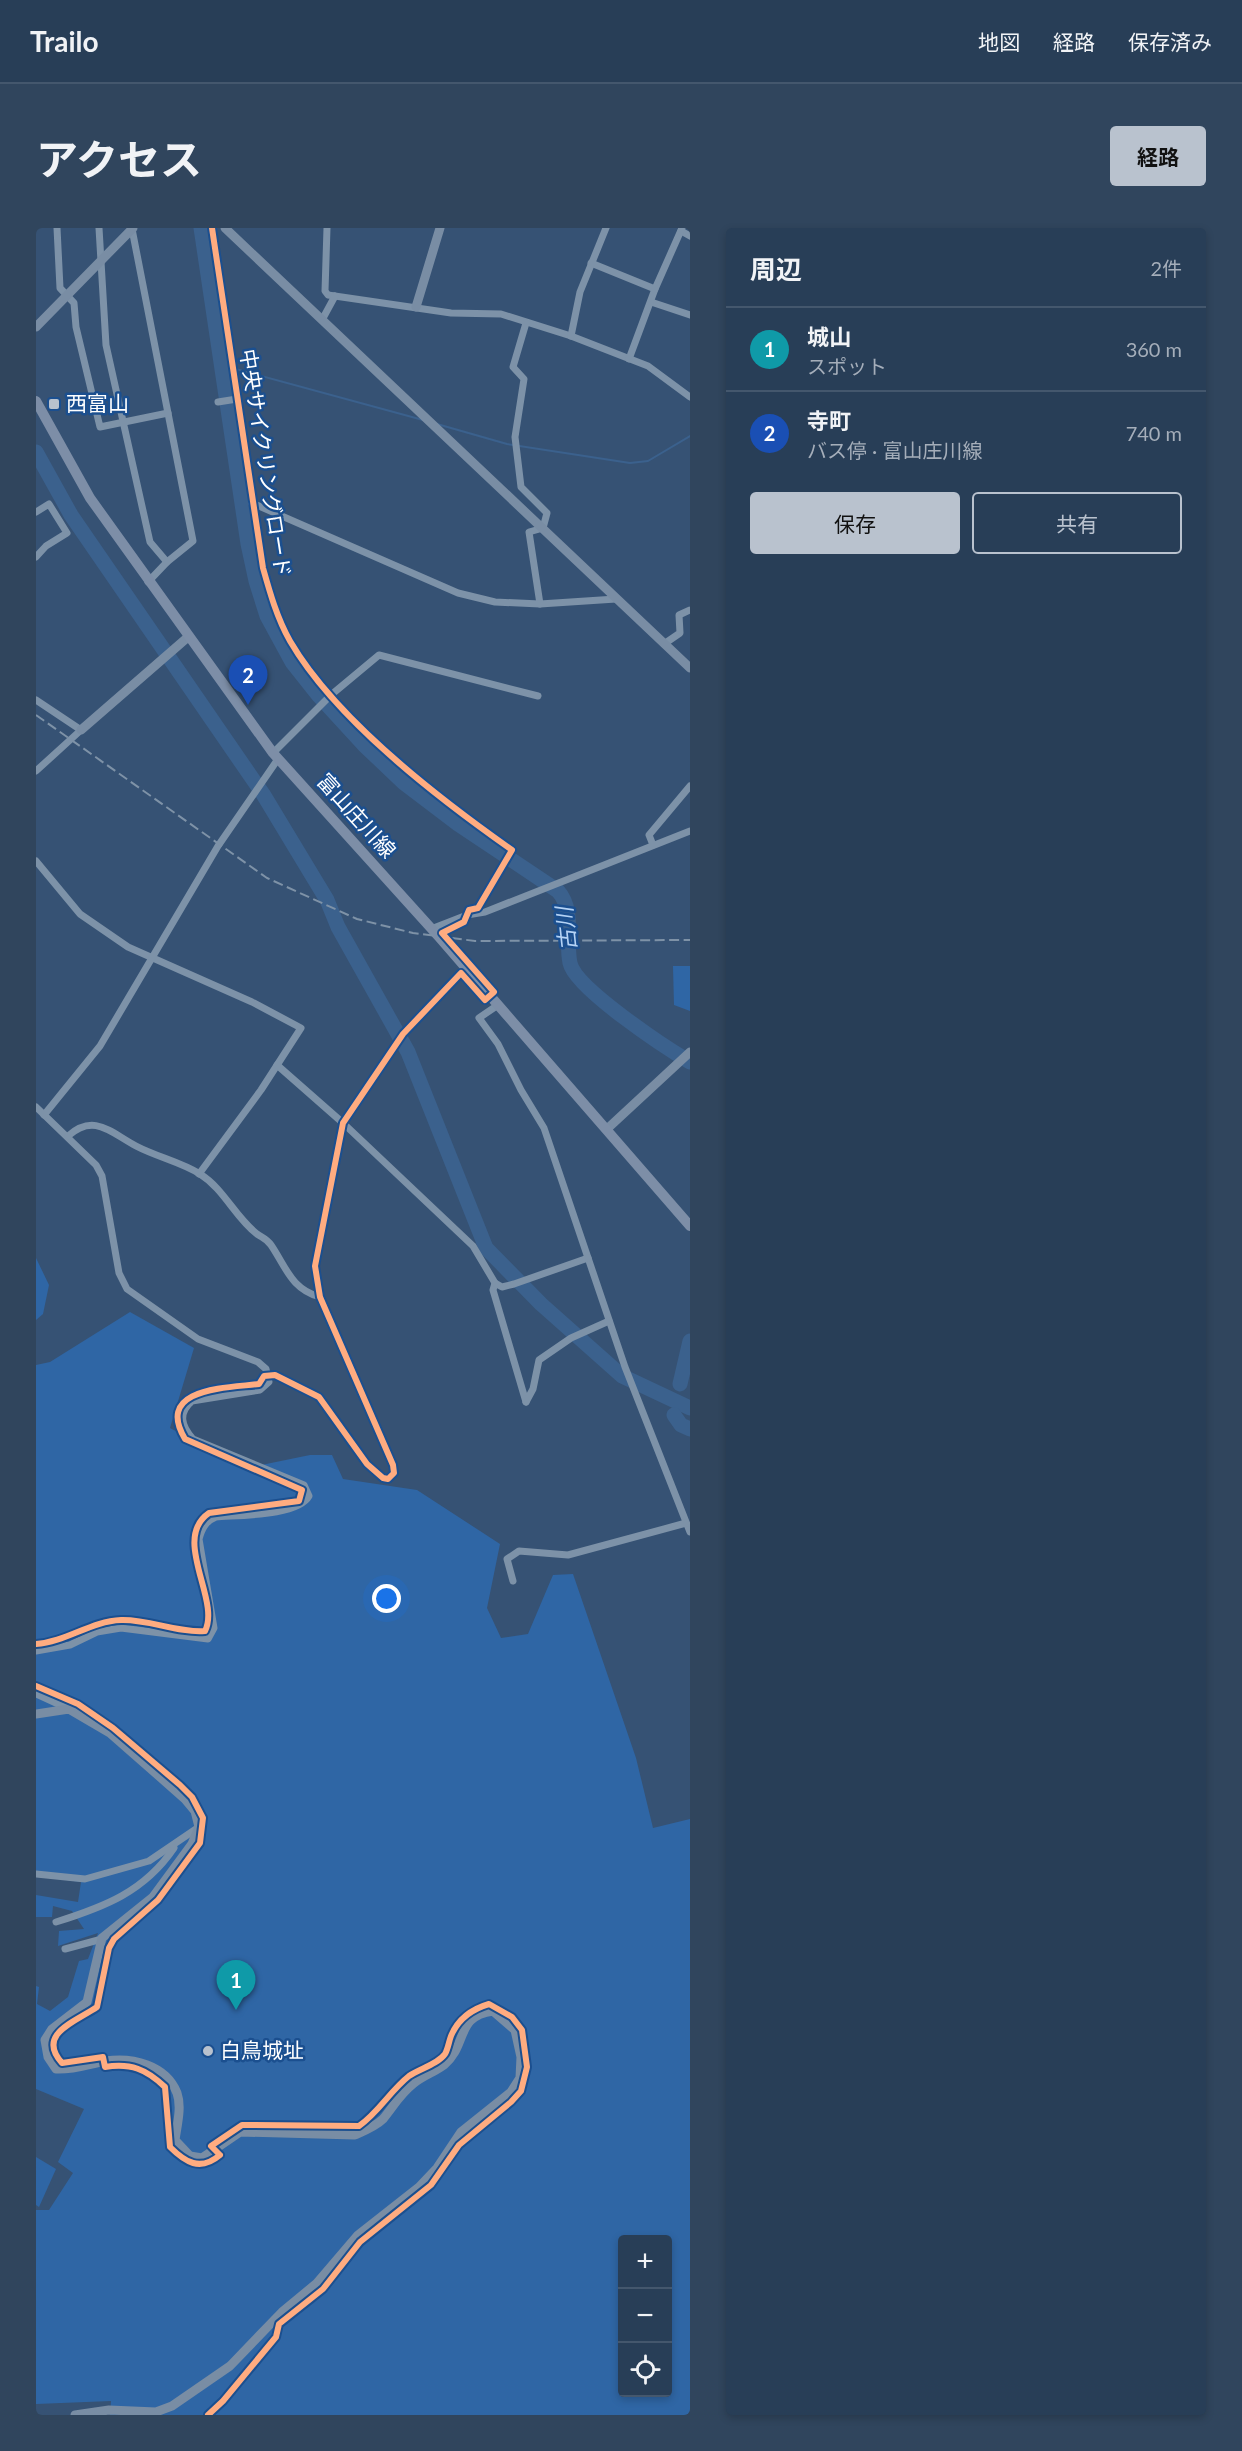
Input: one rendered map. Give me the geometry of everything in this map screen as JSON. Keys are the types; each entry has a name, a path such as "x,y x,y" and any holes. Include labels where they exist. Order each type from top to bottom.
{"main road":[{"name":"富山庄川線","path":"36,401 90,498 148,582 276,756 607,1128 690,1226"}],"street":[{"path":"57,228 60,288 74,303 76,327 100,427 168,413"},
{"path":"99,228 106,345 150,542 167,562"},
{"path":"225,228 690,668"},
{"path":"327,228 325,291 335,296 451,313 501,314 571,336 648,366 690,397"},
{"path":"416,307 440,228"},
{"path":"571,336 580,292 606,228"},
{"path":"36,327 132,229"},
{"path":"132,229 193,541 167,562 148,582"},
{"path":"629,359 681,230 690,236"},
{"path":"591,264 655,290"},
{"path":"322,320 335,296"},
{"path":"651,302 690,315"},
{"path":"526,323 513,367 524,379 514,447 521,487 547,513 543,528"},
{"path":"218,402 237,399"},
{"path":"252,503 458,593 495,602 540,604 616,599"},
{"path":"36,512 49,504 67,534 46,546 36,558"},
{"path":"540,604 529,532 543,528"},
{"path":"664,644 680,633 680,615 690,610"},
{"path":"36,771 188,637"},
{"path":"44,1115 100,1046 151,957 276,756 331,694 379,654 538,696"},
{"path":"36,700 81,730"},
{"path":"653,845 649,835 690,786"},
{"path":"431,929 467,915 485,912 690,831"},
{"path":"36,861 80,914 128,947 252,1002 301,1028 199,1174"},
{"path":"498,1005 479,1018 498,1044 521,1090 544,1128 625,1367 690,1532"},
{"path":"607,1128 690,1052"},
{"path":"277,1065 343,1123 473,1246 495,1283 502,1287 514,1284 588,1258"},
{"path":"36,1107 96,1165 102,1176 120,1273 127,1289 198,1339 258,1362 266,1369 269,1382 260,1390 192,1401 182,1414 182,1422 186,1431 193,1439 304,1485 309,1496 305,1502 289,1510 216,1517 202,1529 199,1539 214,1628 208,1639 121,1628 97,1632 70,1646 36,1651"},
{"path":"68,1136 79,1126 94,1123 157,1157 199,1174 217,1188 257,1234 264,1237 291,1281 309,1294 320,1297"},
{"path":"495,1283 493,1290 526,1402 533,1389 539,1360 571,1338 609,1321"},
{"path":"513,1581 507,1558 519,1551 568,1555 686,1523"},
{"path":"36,1694 69,1709 110,1733 169,1782 195,1811 198,1827 192,1844 153,1897 102,1939 65,1949"},
{"path":"36,1714 69,1709"},
{"path":"36,1874 85,1879 149,1861 198,1827"},
{"path":"56,1922 102,1908 126,1896 168,1857 179,1841"},
{"path":"75,2415 109,2410 156,2412 172,2406 230,2366 282,2312 317,2283 358,2235 419,2187 437,2168 461,2132 511,2092 520,2079 521,2057 515,2030 493,2011 479,2013 468,2021 454,2053 444,2065 412,2084 399,2096 381,2120 355,2135 240,2132 202,2158 190,2156 175,2140 179,2111 177,2093 167,2080 150,2066 131,2059 56,2069 48,2057 45,2040 52,2029 87,2002 102,1939"}],"shaded area":[{"path":"673,966 690,966 690,1011 674,1005"},
{"path":"36,1258 49,1285 43,1314 36,1320"},
{"path":"130,1312 194,1348 170,1428 246,1468 310,1455 332,1455 343,1479 417,1490 500,1544 487,1608 501,1638 528,1634 553,1575 573,1574 636,1758 653,1828 690,1819 690,2415 110,2415 111,2401 36,2404 36,2210 49,2210 73,2173 58,2162 84,2109 36,2089 36,1986 39,1987 37,2004 50,2011 68,1997 79,1961 88,1959 98,1933 58,1946 59,1931 84,1929 72,1911 53,1906 52,1917 36,1917 36,1895 78,1902 81,1882 36,1876 36,1365 50,1362"},
{"path":"36,2157 56,2169 39,2207 36,2205"}],"waterway":[{"name":"古川","path":"201,228 248,544 267,616 292,662 319,696 364,745 404,783 458,824 558,891 568,916 570,963 576,974 587,987 623,1017 690,1062"},
{"path":"221,365 423,420"},
{"path":"437,424 507,444 630,463 648,461 690,436"},
{"path":"36,452 71,515 263,794 327,900 338,927 408,1052 486,1248 541,1304 622,1376 690,1408"},
{"name":"古川","path":"680,1384 690,1341"},
{"name":"古川","path":"674,1415 681,1425 690,1429"}],"railway":[{"path":"36,715 267,878 357,919 413,933 475,941 690,940"}],"cycle path":[{"name":"中央サイクリングロード","path":"36,1644 58,1640 99,1624 121,1620 205,1631 208,1618 207,1603 195,1554 195,1538 199,1524 209,1513 299,1501 302,1490 185,1439 178,1422 179,1409 187,1400 199,1394 214,1389 259,1384 264,1376 275,1375 319,1397 367,1464 383,1478 388,1479 394,1473 393,1465 320,1297 315,1266 343,1123 403,1034 461,973 485,1000 494,992 442,933 464,922 469,910 478,908 512,850 453,807 390,756 334,700 310,671 285,632 263,568 212,228"},
{"path":"36,1686 78,1704 113,1728 180,1785 192,1797 203,1818 200,1843 158,1900 114,1939 109,1948 97,2007 69,2024 56,2036 53,2044 55,2053 62,2063 103,2057 105,2067 123,2066 138,2069 165,2087 170,2147 181,2157 199,2164 213,2160 220,2155 211,2146 242,2125 359,2126 409,2076 442,2058 458,2025 466,2015 483,2006 489,2004 512,2017 522,2030 527,2067 521,2091 459,2145 431,2185 360,2242 323,2289 279,2324 276,2337 223,2401 208,2415"}],"place":[{"name":"西富山","path":"54,404"},
{"name":"寺町","path":"248,705"},
{"name":"城山","path":"236,2010"},
{"name":"白鳥城址","path":"208,2051"}]}
